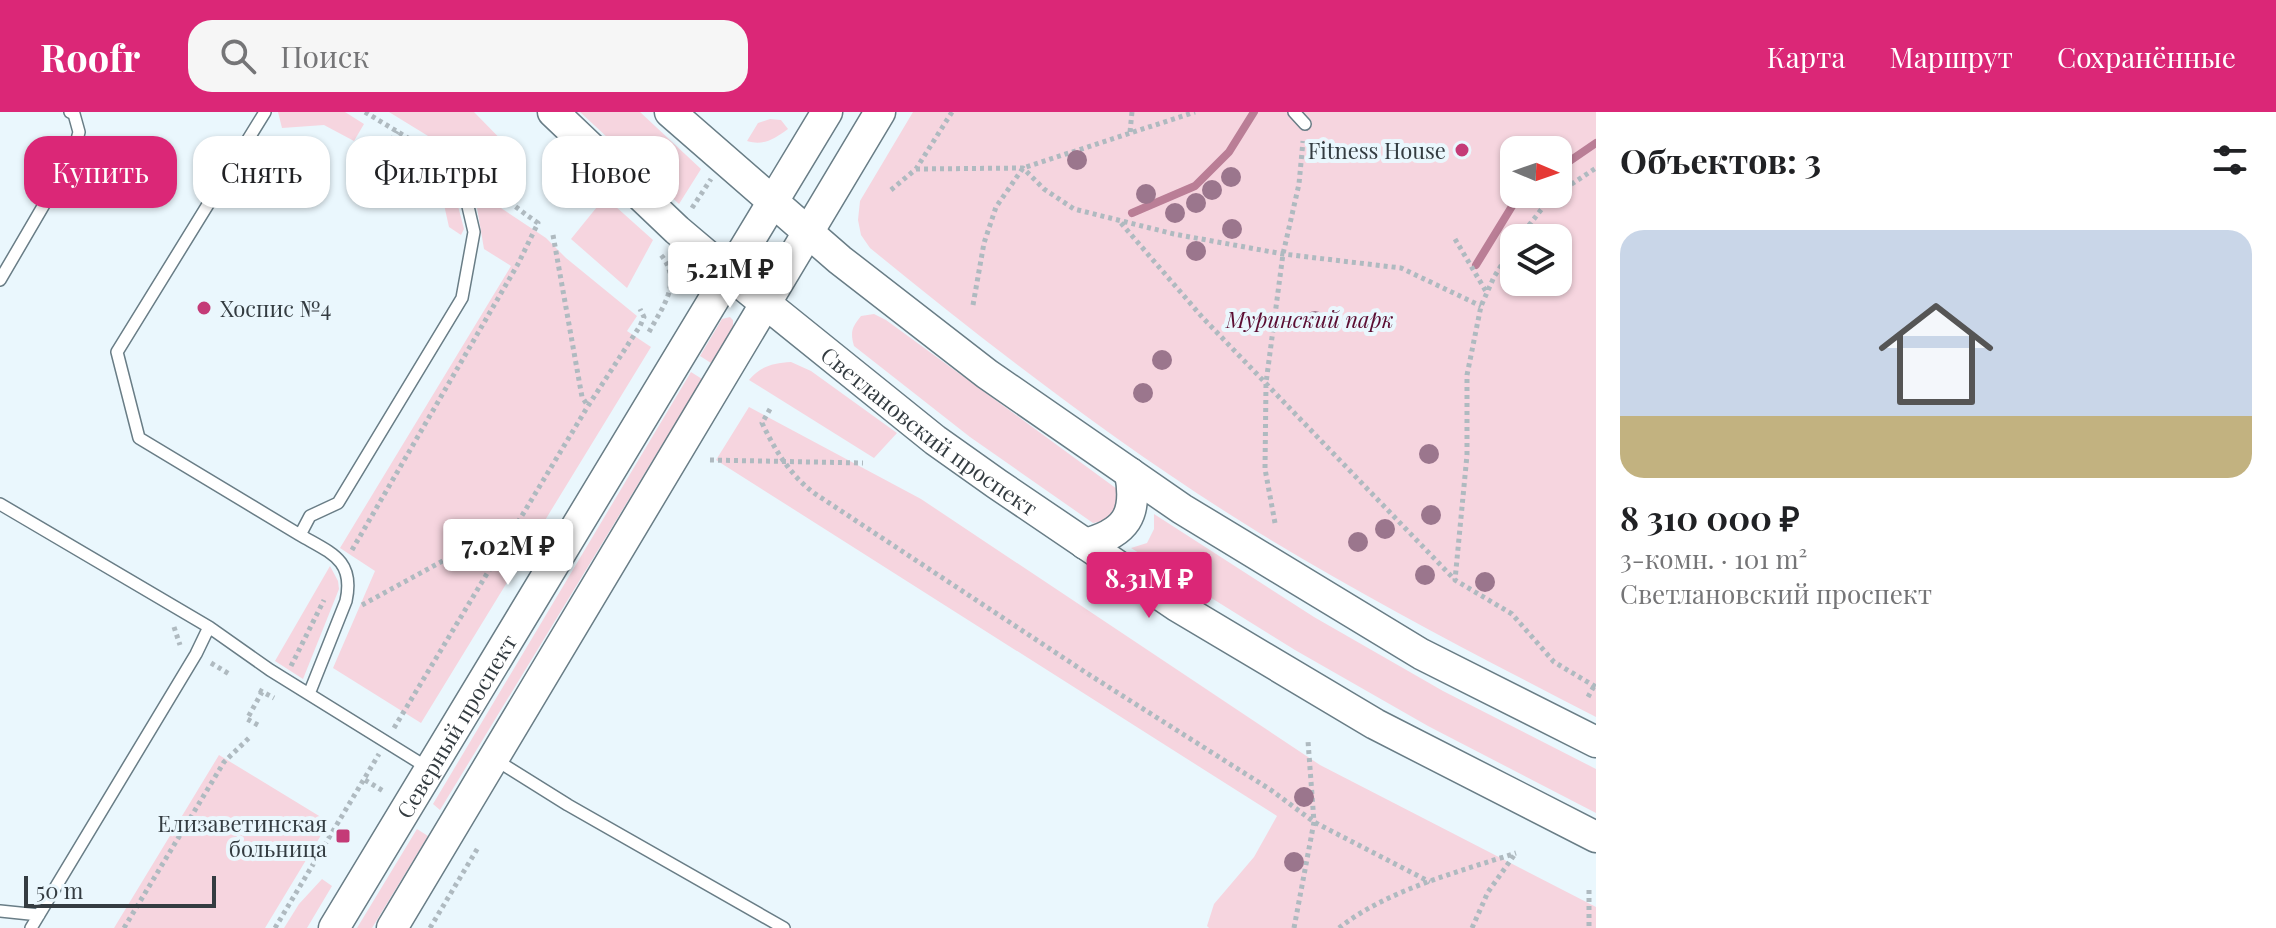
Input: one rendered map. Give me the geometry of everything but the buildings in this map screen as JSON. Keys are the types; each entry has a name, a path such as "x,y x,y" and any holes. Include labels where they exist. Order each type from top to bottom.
{"main road":[{"name":"Светлановский проспект","path":"553,112 677,230 935,440 1177,606 1375,724 1596,837"},
{"path":"670,112 808,232 987,374 1182,509 1421,654 1596,742"},
{"name":"Северный проспект","path":"334,928 827,112"},
{"path":"392,928 880,112"},
{"path":"1085,544 1109,538 1127,521 1134,497 1130,473"}],"lane":[{"path":"0,280 73,155 79,132 74,114 70,112"},
{"path":"265,112 117,352 139,438 335,556 344,565 348,574 346,601 309,694"},
{"path":"1294,112 1305,124"},
{"path":"300,535 310,516 338,503 462,298 474,232 468,208"},
{"path":"0,504 209,627 285,679 429,769"},
{"path":"31,928 196,654 209,627"},
{"path":"493,757 568,805 784,928"},
{"path":"0,911 39,915"}],"path":[{"path":"891,190 916,169 952,112"},
{"path":"1130,132 1132,112"},
{"path":"916,169 1023,168 1195,112"},
{"path":"1275,523 1265,469 1266,383 1283,254 1299,184 1305,124"},
{"path":"394,136 397,131"},
{"path":"1023,168 1044,189 1074,209 1120,222 1283,254 1401,268 1481,306"},
{"path":"973,305 984,243 996,207 1023,168"},
{"path":"1572,184 1596,168"},
{"path":"688,212 711,179"},
{"path":"1530,224 1543,208"},
{"path":"1120,222 1203,318 1455,580 1512,614 1554,662 1595,686 1588,697"},
{"path":"285,679 344,565 518,264 538,223"},
{"path":"553,235 582,397 588,406"},
{"path":"1455,239 1487,293"},
{"path":"649,332 671,292 672,277 668,263 661,254"},
{"path":"1455,580 1467,455 1467,375 1481,306 1500,267"},
{"path":"275,928 588,406 640,326 644,317 640,309"},
{"path":"770,409 762,423 775,450 786,461 795,479 814,493 1085,672 1271,790 1314,822 1430,882"},
{"path":"710,460 863,463"},
{"path":"357,608 503,528 514,529"},
{"path":"258,725 247,719 260,691 274,698"},
{"path":"124,928 224,762 250,737"},
{"path":"1294,928 1314,822 1308,741"},
{"path":"365,780 386,793"},
{"path":"430,928 479,846"},
{"path":"1339,928 1357,914 1430,882 1516,853 1488,892 1472,928"},
{"path":"1589,890 1589,928"}],"green space":[{"path":"278,112 345,112 364,124 357,136 346,137 324,125 282,128"},
{"path":"389,112 474,112 497,136 428,136"},
{"path":"580,112 640,112 666,136 606,136"},
{"name":"Муринский парк","path":"913,112 1596,112 1596,717 1302,558 1159,468 1012,361 870,248 861,235 858,220 860,201"},
{"path":"770,119 781,120 788,129 769,141 747,141 758,123"},
{"path":"679,148 701,169 679,204"},
{"path":"445,208 459,208 464,229 461,235 449,227"},
{"path":"477,208 501,208 546,238 637,316 627,331 651,347 421,723 333,668 375,571 340,548 511,266 484,249"},
{"path":"596,208 617,208 653,240 627,288 571,239"},
{"path":"874,314 1117,489 1119,503 1109,520 1093,523 970,437 854,346 852,333 856,323 861,316"},
{"path":"730,317 733,327 711,363 700,356 722,319"},
{"path":"791,362 811,371 897,433 874,458 749,380 768,366"},
{"path":"691,372 702,379 440,810 433,804"},
{"path":"749,407 921,499 1320,765 1596,907 1596,928 1209,928 1214,904 1254,857 1277,816 716,460"},
{"path":"1154,514 1314,617 1443,691 1596,769 1596,813 1428,726 1295,650 1131,548 1147,543 1154,529"},
{"path":"330,566 339,589 303,679 275,661"},
{"path":"219,755 329,822 265,928 114,928"},
{"path":"417,829 428,836 372,928 357,928"},
{"path":"322,879 332,886 307,928 284,928 299,904"}],"waterway":[{"path":"1132,213 1195,186 1229,152 1254,112"},
{"path":"1572,159 1596,143"},
{"path":"1476,265 1511,208"}],"place":[{"name":"Fitness House","path":"1462,150"},
{"name":"Хоспис №4","path":"204,308"},
{"name":"Елизаветинская больница","path":"343,836"}]}
